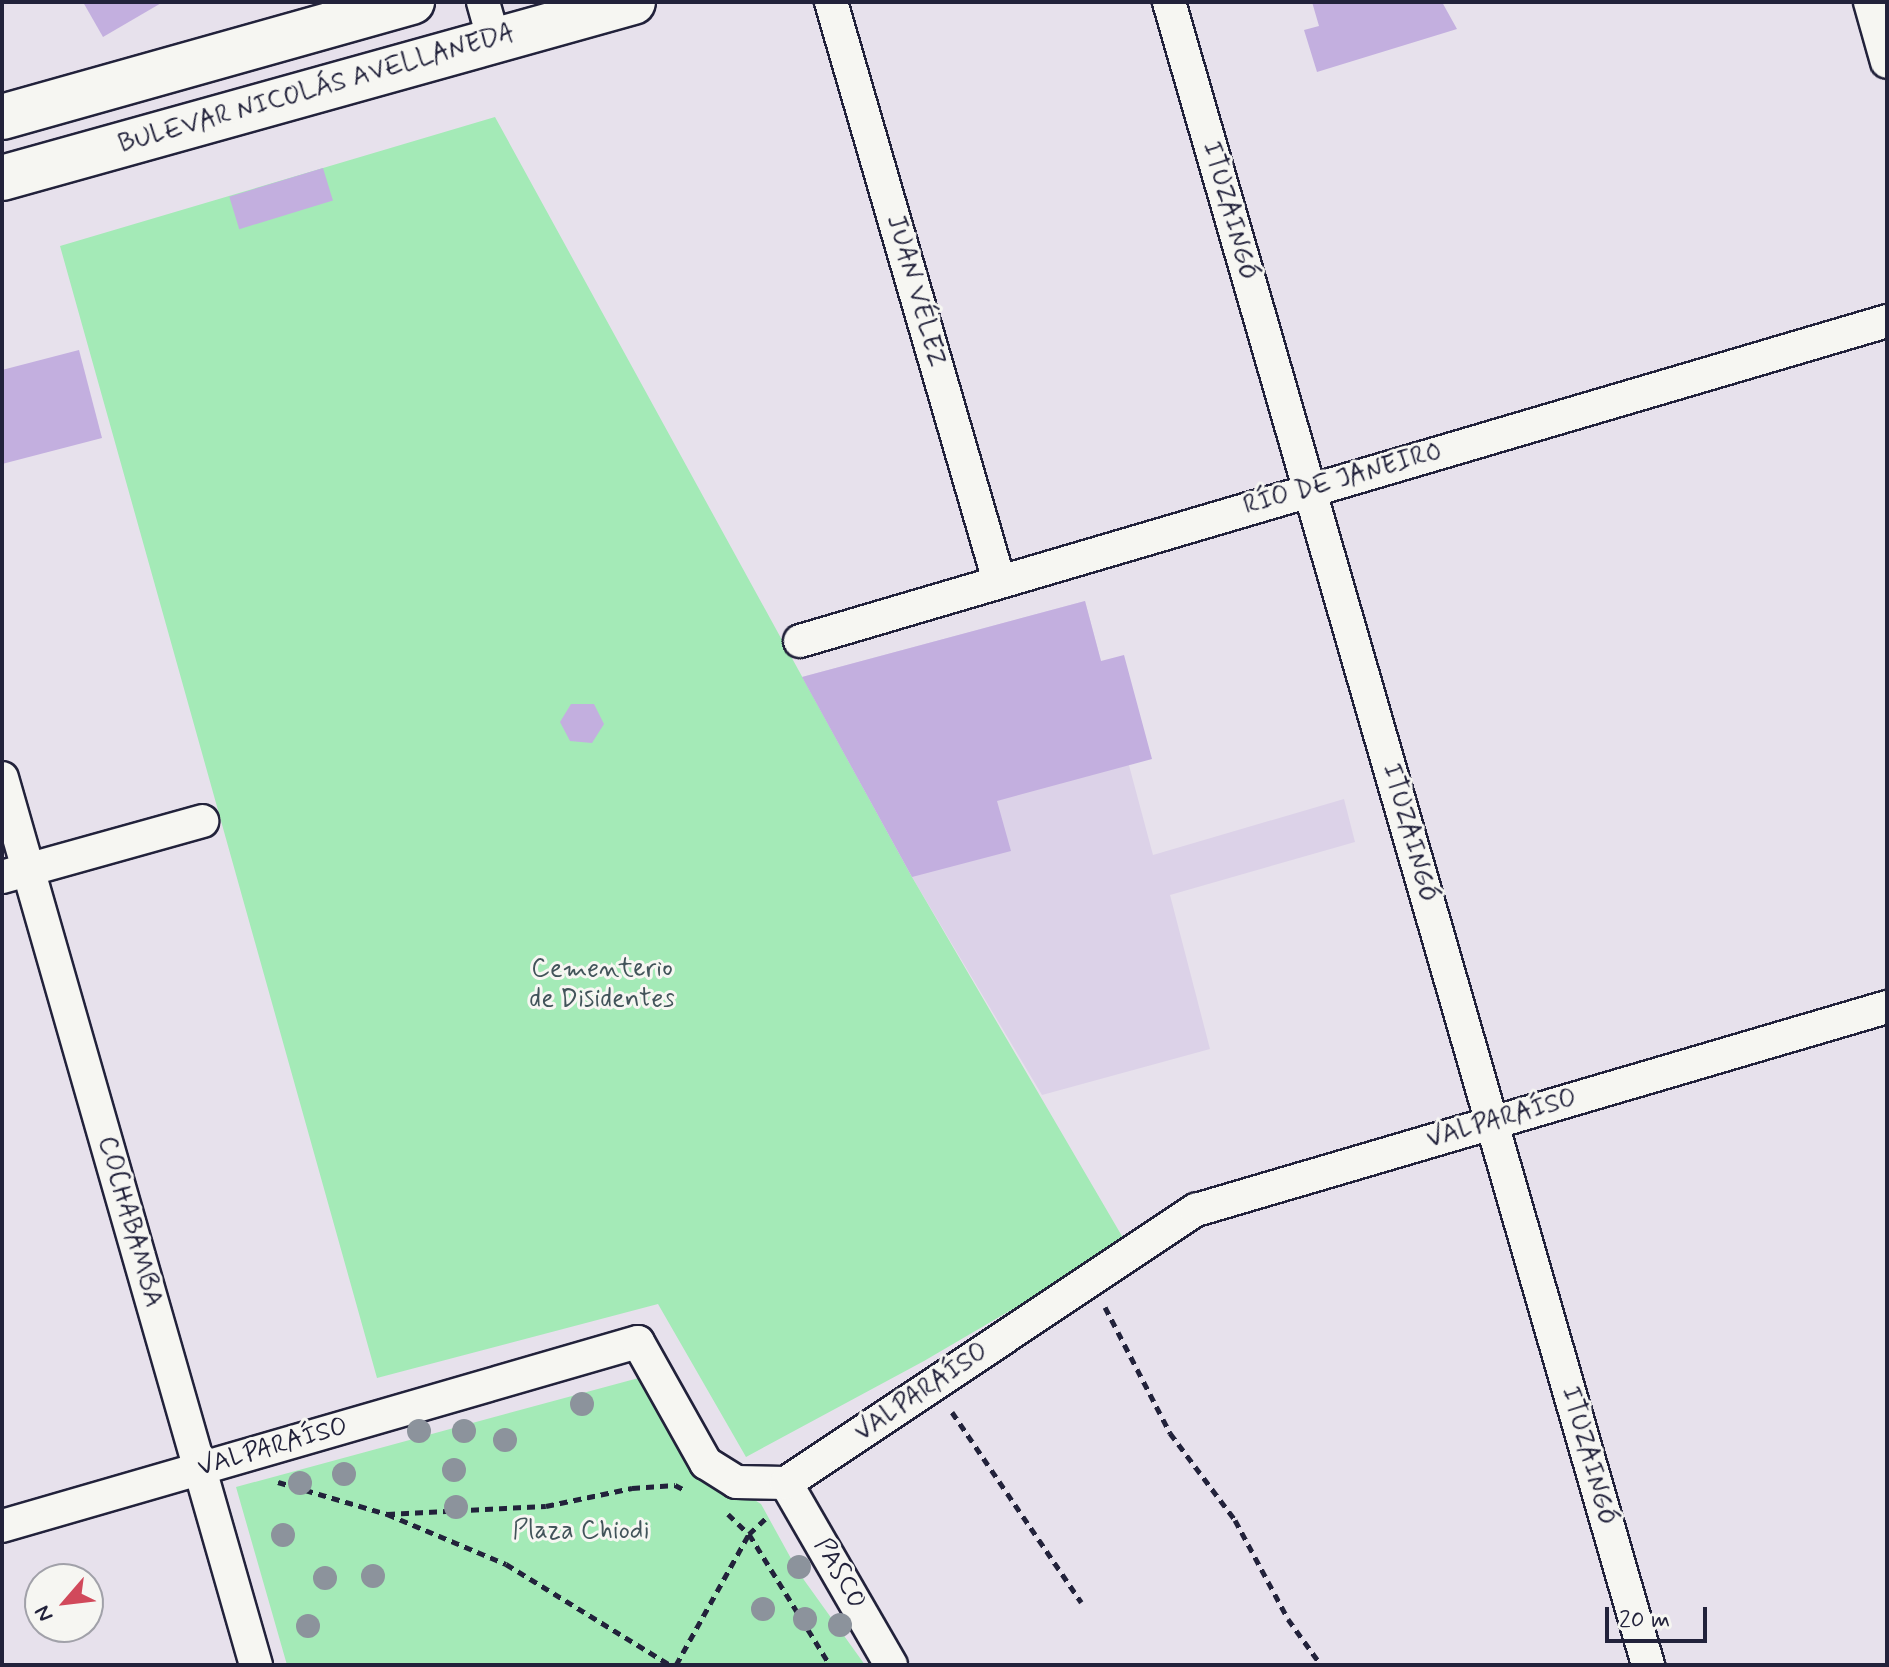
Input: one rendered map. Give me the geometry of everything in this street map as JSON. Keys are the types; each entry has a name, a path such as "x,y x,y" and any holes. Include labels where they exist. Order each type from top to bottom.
{"main road":[{"path":"2,117 412,2"},
{"name":"BULEVAR NICOLÁS AVELLANEDA","path":"2,178 488,22 633,2"}],"street":[{"name":"JUAN VÉLEZ","path":"831,2 999,581"},
{"name":"ITUZAINGÓ","path":"1169,2 1648,1665"},
{"path":"1870,2 1887,62"},
{"name":"RÍO DE JANEIRO","path":"800,641 1887,321"},
{"name":"COCHABAMBA","path":"2,778 15,873 200,1468 256,1665"},
{"path":"15,873 202,821"},
{"name":"VALPARAÍSO","path":"2,1526 638,1342 706,1463 736,1482 786,1483 1196,1210 1887,1007"},
{"name":"PASCO","path":"786,1483 891,1665"}],"path":[{"path":"1091,1280 1170,1433 1235,1520 1288,1619 1321,1665"},
{"path":"934,1384 1081,1602"},
{"path":"262,1479 294,1484 387,1514 506,1564 673,1665 749,1534 771,1514 786,1483"},
{"path":"387,1514 546,1506 632,1488 675,1485 689,1492"},
{"path":"718,1505 749,1534 830,1665"}],"shaded area":[{"path":"1085,601 1153,855 1344,799 1355,842 1170,895 1210,1049 1042,1095 912,877 802,677"}],"green space":[{"name":"Cementerio de Disidentes","path":"495,117 912,877 1126,1243 924,1361 746,1457 658,1304 377,1378 60,246"},
{"name":"Plaza Chiodi","path":"646,1376 698,1465 761,1504 799,1573 865,1665 287,1665 236,1487"}],"building":[{"path":"83,2 163,2 103,37"},
{"path":"1312,2 1442,2 1457,29 1317,72 1304,30 1319,26"},
{"path":"323,168 333,201 239,229 229,197"},
{"path":"79,350 102,438 2,464 2,370"},
{"path":"1085,601 1101,661 1124,655 1152,759 997,801 1011,851 912,877 802,677"},
{"path":"571,704 594,704 604,724 592,743 570,741 560,722"}]}
